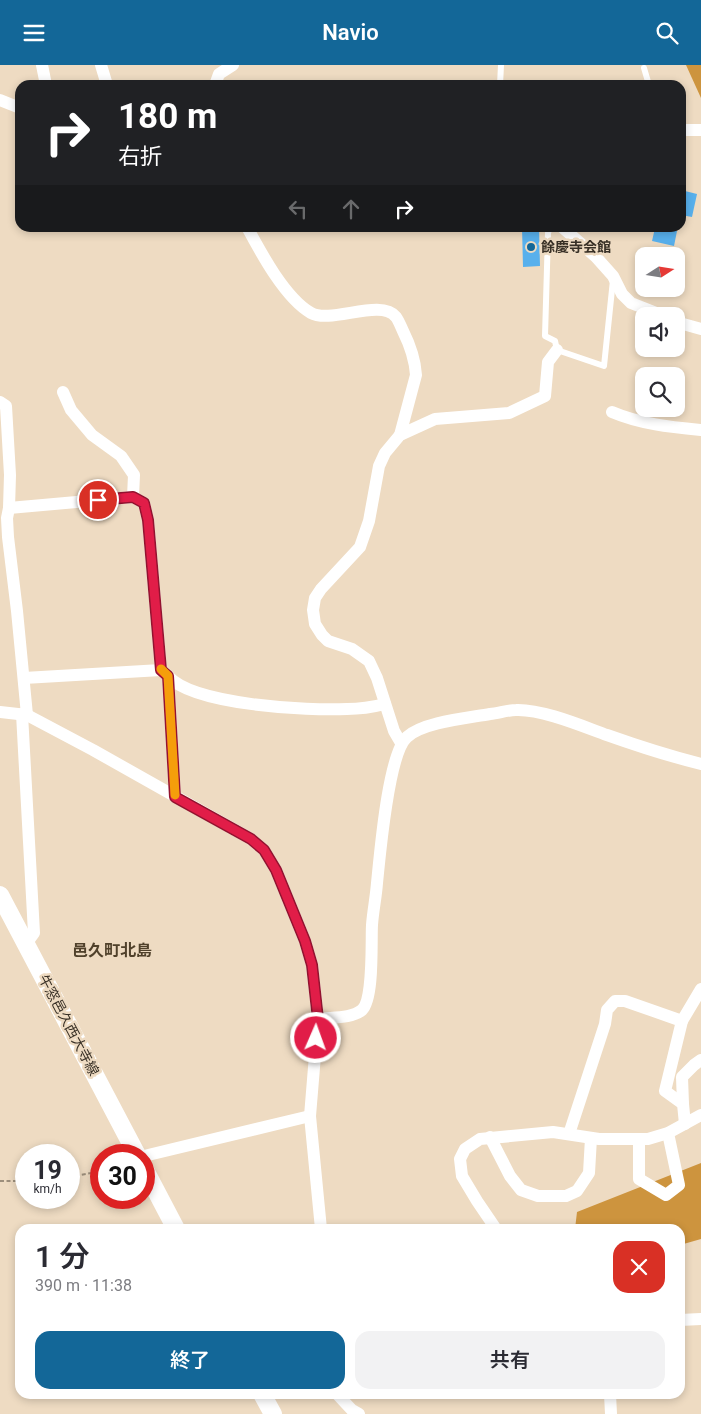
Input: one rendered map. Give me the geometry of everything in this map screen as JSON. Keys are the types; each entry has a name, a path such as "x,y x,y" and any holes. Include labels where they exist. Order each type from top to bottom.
{"main road":[{"name":"牛窓邑久西大寺線","path":"0,895 131,1144"},
{"path":"155,1189 173,1224"},
{"path":"265,1399 273,1414"}],"street":[{"path":"42,65 45,80"},
{"path":"101,65 106,80"},
{"path":"217,80 219,74 233,65"},
{"path":"0,99 15,106"},
{"path":"686,130 701,130"},
{"path":"250,232 282,285 301,306 312,314 326,316 349,312 385,310 396,316 410,346 416,366 416,375 400,435"},
{"path":"568,232 596,257 613,276 622,294 631,303 641,307"},
{"path":"685,324 701,329"},
{"path":"400,743 369,661 352,649 328,641 322,635 315,624 312,610 316,598 321,589 360,547 369,521 379,466 384,453 400,435 435,419 509,413 545,396 548,362 557,350"},
{"path":"63,392 71,410 92,435 121,456 134,475 133,497"},
{"path":"0,402 6,406 10,475 5,514 24,678 34,933 26,944"},
{"path":"612,412 626,418 666,427 701,430"},
{"path":"5,514 133,497 144,503 148,520 165,673 175,797"},
{"path":"165,673 172,681 183,688 242,703 288,708 346,709 385,704"},
{"path":"24,678 165,673"},
{"path":"318,1019 352,1015 362,1010 367,1003 380,845 394,767 400,743 417,730 448,721 524,710 570,721 644,748 701,764"},
{"path":"0,712 25,715 93,750 251,839 264,850 276,870 305,941 312,965 318,1019 310,1116 321,1224"},
{"path":"683,1105 665,1091 682,1021 701,989"},
{"path":"568,1135 605,1024 607,1010 615,1001 625,1001 682,1021"},
{"path":"684,1124 682,1077 701,1060"},
{"path":"492,1224 476,1201 462,1176 460,1159 466,1149 480,1139 553,1132 599,1139 648,1139 668,1133 701,1115"},
{"path":"155,1153 310,1116"},
{"path":"639,1139 639,1179 666,1195 679,1185 668,1133"},
{"path":"490,1137 510,1176 521,1190 538,1196 566,1196 577,1191 589,1173 591,1138"},
{"path":"685,1320 701,1319"},
{"path":"342,1399 352,1410 359,1414"},
{"path":"610,1399 611,1414"}],"lane":[{"path":"500,80 501,65"},
{"path":"644,68 648,80"},
{"path":"548,232 545,337 555,341 557,350 604,367 613,276"}],"path":[{"path":"0,1181 15,1181"}],"shaded area":[{"path":"686,65 701,65 701,98"},
{"path":"701,1163 701,1239 685,1244 685,1224 576,1224 577,1212"}],"building":[{"path":"686,191 697,194 692,217 686,216"},
{"name":"餘慶寺会館","path":"522,232 539,232 540,266 523,267"},
{"path":"654,232 677,232 674,246 652,241"}],"slow traffic":[{"path":"161,669 168,676 175,795"}],"place":[{"name":"餘慶寺会館","path":"531,247"}],"district":[{"name":"邑久町北島","path":"112,950"}],"route":[{"path":"98,500 133,497 144,503 148,520 161,670 168,676 175,797 251,839 264,850 276,870 305,941 312,965 318,1019 316,1038"}]}
